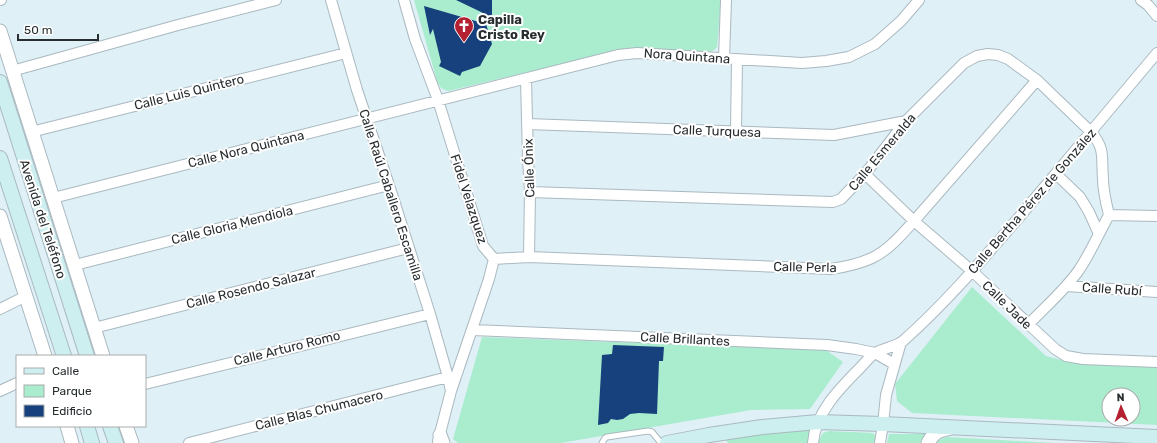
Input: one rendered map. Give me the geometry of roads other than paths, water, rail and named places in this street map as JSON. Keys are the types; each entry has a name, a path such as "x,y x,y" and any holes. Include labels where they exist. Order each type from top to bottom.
{"main road":[{"name":"Avenida del Teléfono","path":"0,82 87,355"},
{"name":"Avenida del Teléfono","path":"0,158 64,355"},
{"path":"667,443 762,427 818,422 1157,437"},
{"path":"87,427 92,443"},
{"path":"110,427 116,443"}],"street":[{"path":"12,70 276,0"},
{"name":"Calle Raúl Caballero Escamilla","path":"331,0 346,53 430,314 451,391"},
{"name":"Fidel Velazquez","path":"404,0 415,39 438,100 483,246 494,259 489,279 451,391 440,440"},
{"path":"724,59 726,0"},
{"name":"Nora Quintana","path":"438,100 624,54 637,53 802,63 849,57 875,44 901,21 918,0"},
{"path":"1141,0 1148,5 1157,16"},
{"path":"0,31 103,355"},
{"name":"Calle Luis Quintero","path":"31,132 346,53"},
{"name":"Calle Bertha Pérez de González","path":"813,443 818,422 842,387 875,353 901,342 936,310 972,272 1157,53"},
{"name":"Calle Esmeralda","path":"530,192 833,202 841,199 865,174 906,121 964,63 977,56 988,54 998,55 1008,59 1037,80 1098,140 1101,147 1104,192 1109,216"},
{"path":"736,132 737,60"},
{"name":"Calle Ónix","path":"526,79 530,192 529,257"},
{"name":"Calle Perla","path":"494,259 529,257 831,269 851,266 874,258 895,242 1037,80"},
{"name":"Calle Nora Quintana","path":"53,198 438,100"},
{"name":"Calle Turquesa","path":"527,124 834,135 906,121"},
{"name":"Calle Jade","path":"865,174 914,221 972,272 1055,349 1066,356 1083,359 1157,362"},
{"path":"1056,174 1080,197 1099,234"},
{"name":"Calle Gloria Mendiola","path":"75,265 389,185"},
{"path":"1028,325 1066,286 1078,271 1089,255 1109,216 1157,216"},
{"path":"1,220 45,355"},
{"name":"Calle Rosendo Salazar","path":"94,328 408,248"},
{"name":"Calle Rubí","path":"1066,286 1157,292"},
{"path":"0,309 26,296"},
{"name":"Calle Arturo Romo","path":"146,384 430,314"},
{"name":"Calle Brillantes","path":"472,330 827,346 856,349 875,353 894,364"},
{"name":"Calle Bertha Pérez de González","path":"880,443 886,395 901,342"},
{"name":"Calle Blas Chumacero","path":"189,443 448,377"},
{"path":"0,392 16,384"},
{"path":"67,427 71,443"},
{"path":"126,427 132,443"},
{"path":"928,443 931,436 939,431 953,428"},
{"path":"708,435 720,443"}],"lane":[{"path":"602,443 607,437 648,431 652,432 661,443"}],"place":[{"name":"Capilla Cristo Rey","path":"464,43"}]}
